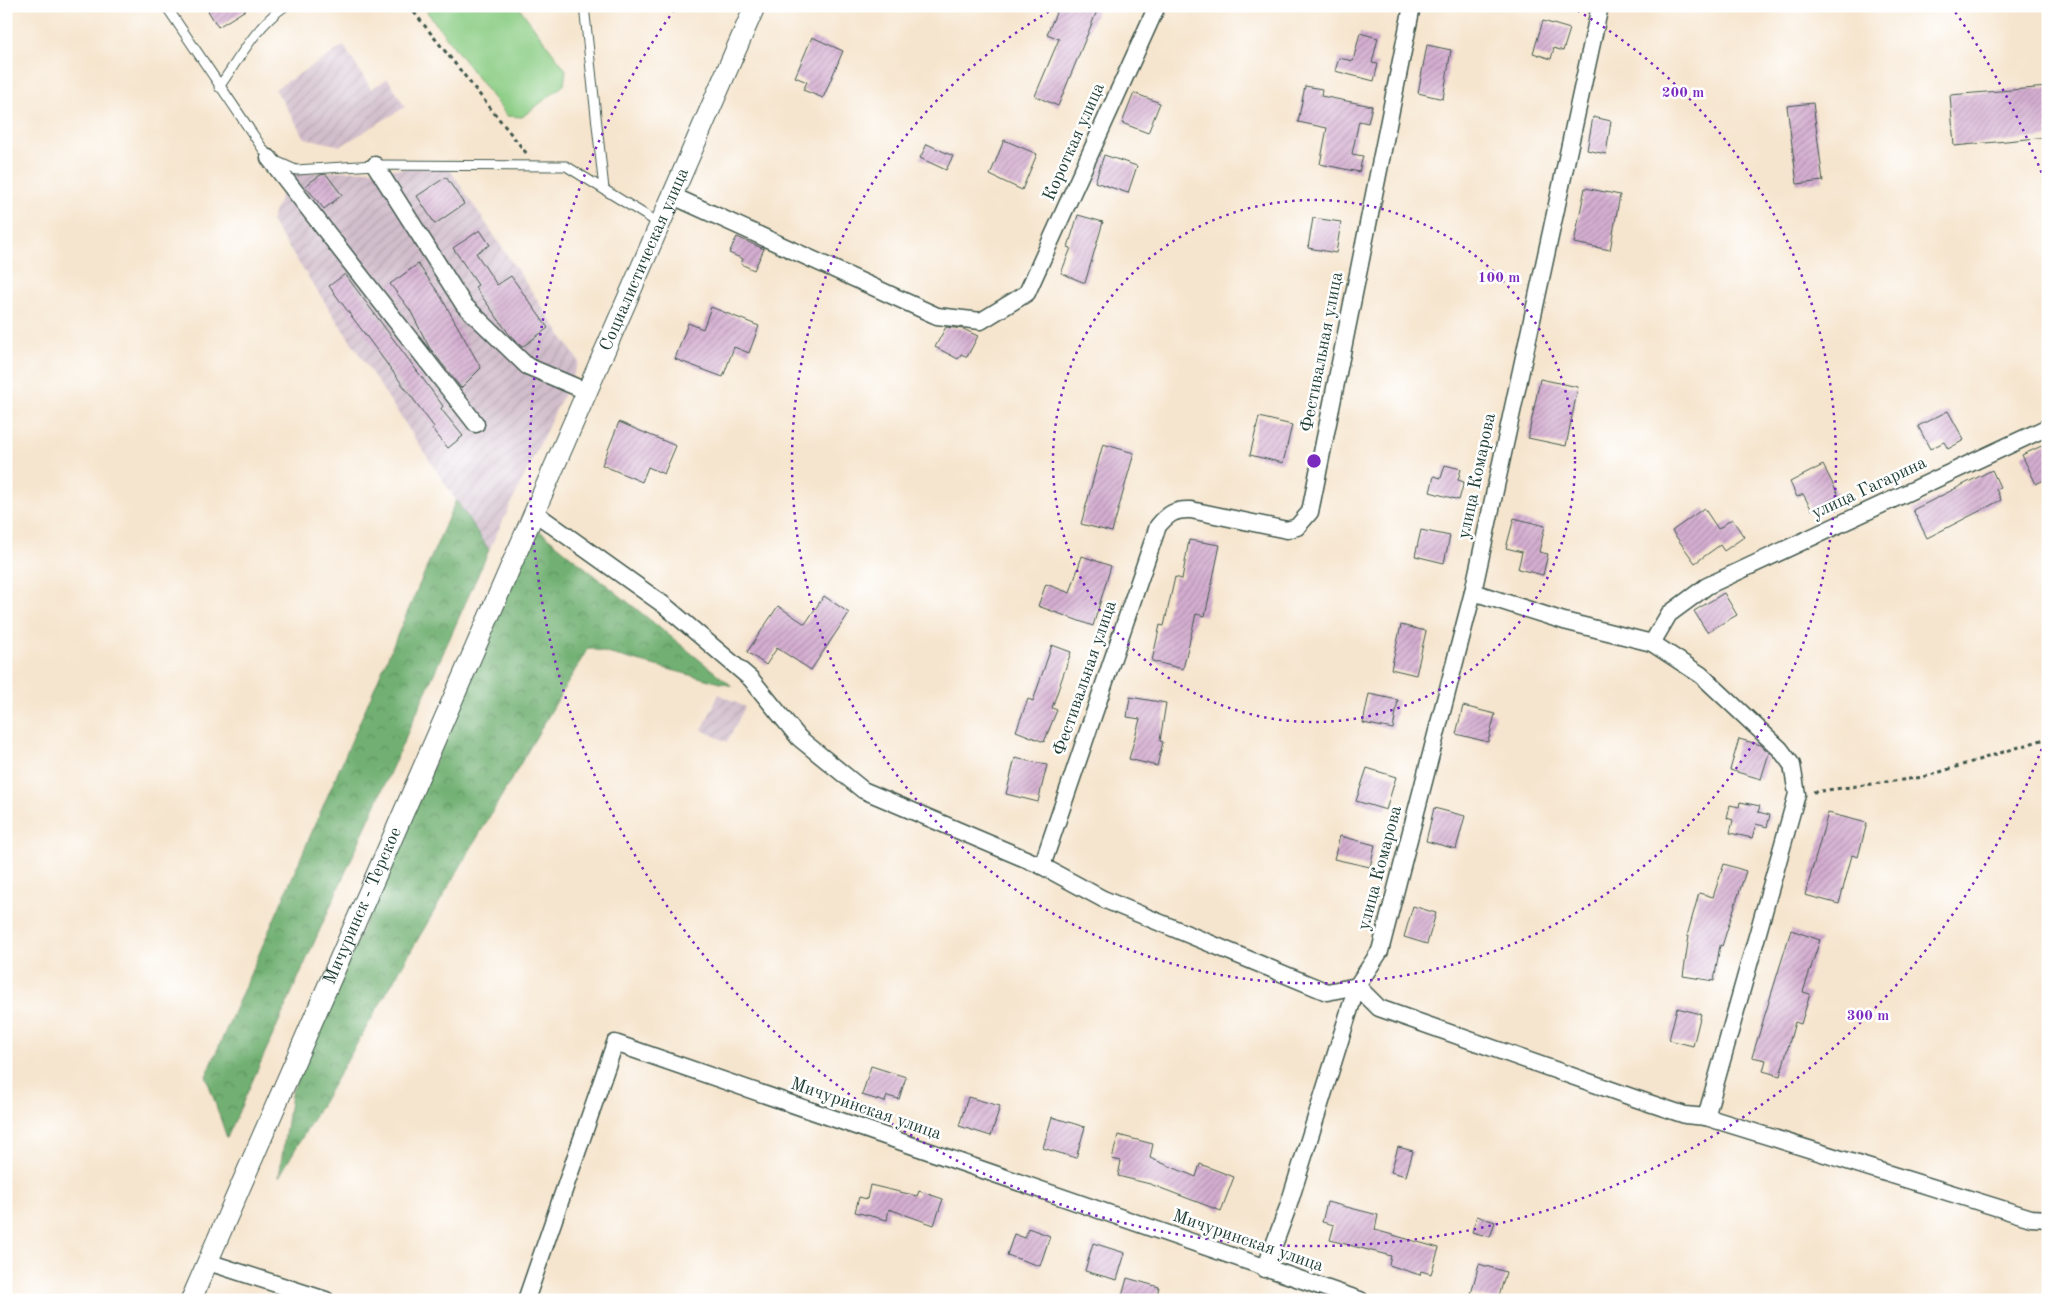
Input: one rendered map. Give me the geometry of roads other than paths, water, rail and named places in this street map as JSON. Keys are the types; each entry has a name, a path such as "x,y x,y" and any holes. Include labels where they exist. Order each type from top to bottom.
{"street":[{"name":"Социалистическая улица","path":"535,513 755,6"},
{"name":"Короткая улица","path":"673,196 937,316 981,321 1027,294 1157,6"},
{"name":"Фестивальная улица","path":"1042,866 1158,526 1166,516 1178,509 1185,509 1287,530 1297,527 1310,512 1412,6"},
{"name":"улица Комарова","path":"1265,1269 1288,1207 1357,986 1380,951 1473,592 1600,6"},
{"path":"268,158 476,424"},
{"path":"376,165 464,305 527,366 588,392"},
{"name":"улица Гагарина","path":"1652,643 1669,614 1707,586 2048,426"},
{"path":"535,513 664,605 751,679 799,738 863,790 1042,866 1103,899 1327,992 1357,986 1379,1008 1637,1099 1685,1115 1706,1117 2032,1218 2048,1219"},
{"name":"Мичуринск - Терское","path":"191,1300 535,513"},
{"path":"1473,592 1564,622 1652,643 1701,675 1780,749 1792,765 1797,794 1706,1117"},
{"name":"Мичуринская улица","path":"526,1300 615,1043 1265,1269 1360,1300"},
{"path":"208,1262 326,1300"}],"lane":[{"path":"166,6 268,158 296,170 376,165 566,166 660,224"},
{"path":"219,87 272,10 285,6"},
{"path":"584,6 604,190"}]}
